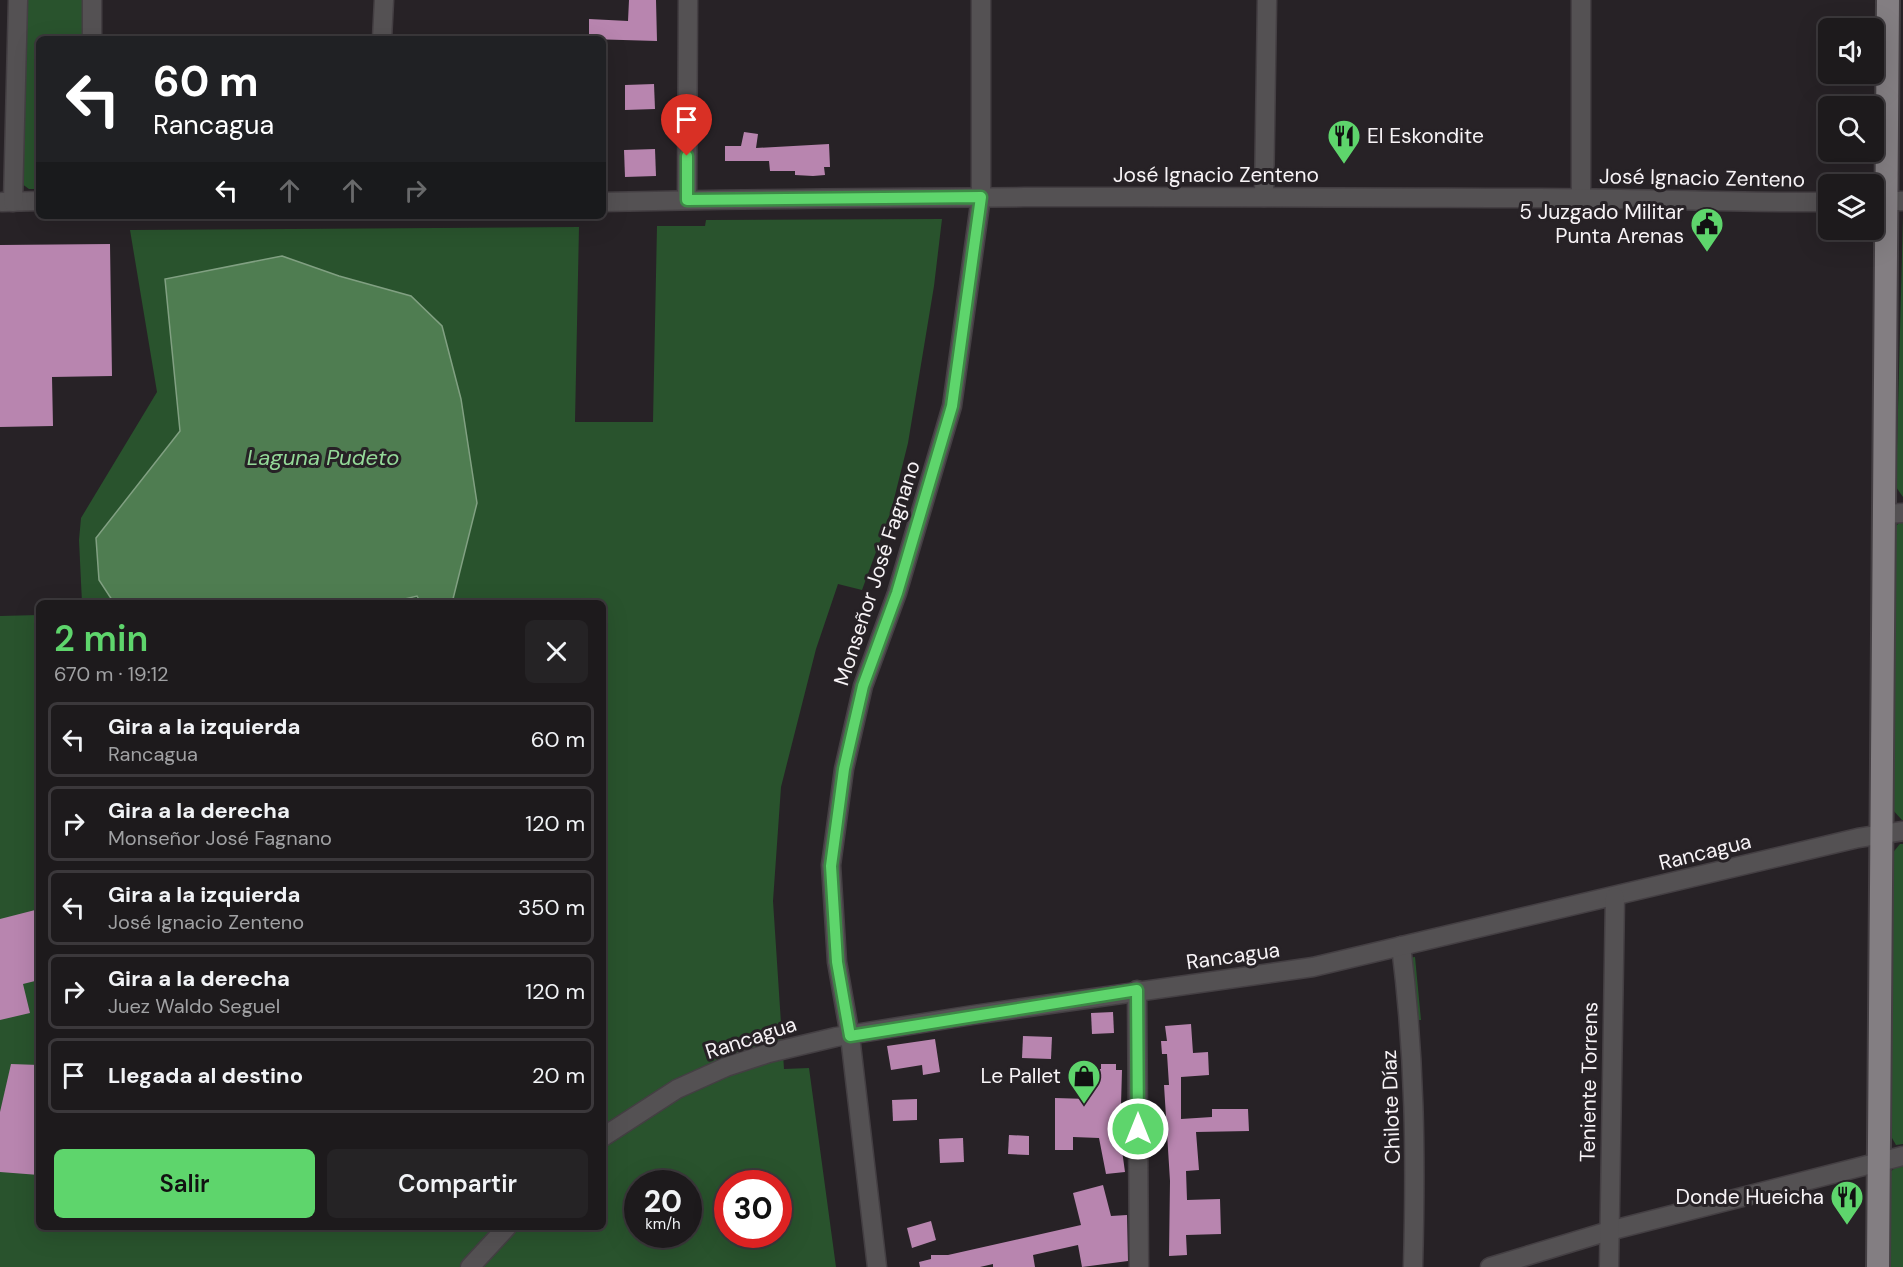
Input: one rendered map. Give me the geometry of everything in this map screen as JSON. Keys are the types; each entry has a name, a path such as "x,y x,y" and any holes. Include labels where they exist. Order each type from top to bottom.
{"main road":[{"path":"1878,1267 1878,1161 1892,833 1893,514 1888,201 1888,0"}],"street":[{"path":"18,0 6,202 36,201"},
{"path":"92,0 92,36"},
{"path":"382,36 384,0"},
{"path":"687,200 688,0"},
{"name":"Monseñor José Fagnano","path":"877,1267 850,1036 837,962 831,866 844,769 863,686 897,593 952,406 981,197 981,0"},
{"path":"1264,197 1267,0"},
{"path":"1581,0 1581,198"},
{"name":"José Ignacio Zenteno","path":"606,202 981,197 1264,197 1581,198 1753,203 1818,202"},
{"name":"Rancagua","path":"606,1135 677,1089 726,1067 769,1053 850,1036 1137,990 1312,967 1512,918 1615,897 1892,833"},
{"name":"Teniente Torrens","path":"1609,1267 1615,897"},
{"name":"Chilote Díaz","path":"1401,946 1411,1027 1416,1169 1413,1267"},
{"path":"1137,990 1139,1267"},
{"path":"1490,1267 1609,1231 1903,1156"},
{"path":"470,1267 504,1230"}],"shaded area":[{"path":"23,0 82,0 82,36 36,36 36,189 29,189 18,181"},
{"path":"1903,216 1903,497 1896,487"},
{"path":"942,219 934,286 908,443 891,511 862,590 838,584 816,649 781,787 773,901 784,1069 809,1068 836,1267 0,1267 0,616 36,615 36,1230 606,1230 606,600 82,600 79,540 81,518 157,392 130,230 579,227 575,422 653,422 657,226 705,226 706,220"},
{"path":"1903,519 1902,820 1892,809 1896,526"},
{"path":"1900,844 1903,844 1903,1144 1896,1145 1888,1131 1890,856"},
{"path":"1415,957 1421,1020 1401,1020 1393,960"},
{"path":"1903,1165 1903,1267 1886,1267 1888,1174 1897,1166"}],"water":[{"name":"Laguna Pudeto","path":"282,256 339,276 411,296 442,326 461,399 477,503 453,600 419,600 417,596 400,600 112,600 99,580 96,538 180,431 165,279"}],"building":[{"path":"629,0 656,0 657,41 606,40 606,36 589,36 589,19 628,21"},
{"path":"654,84 655,109 625,110 625,85"},
{"path":"744,132 758,134 756,148 829,144 830,167 824,167 825,175 795,175 795,171 770,171 769,161 725,161 725,146 741,146"},
{"path":"655,149 656,176 625,177 624,150"},
{"path":"110,244 112,376 52,377 53,426 0,427 0,245"},
{"path":"36,910 36,981 23,984 30,1013 0,1020 0,919"},
{"path":"1113,1012 1114,1033 1092,1034 1091,1013"},
{"path":"1191,1024 1193,1053 1208,1052 1209,1075 1181,1077 1181,1119 1212,1117 1212,1109 1248,1109 1249,1131 1196,1132 1199,1170 1186,1171 1187,1200 1220,1199 1221,1234 1186,1235 1187,1255 1169,1256 1170,1181 1164,1085 1169,1085 1167,1054 1162,1054 1161,1041 1167,1041 1165,1026"},
{"path":"1023,1036 1052,1037 1051,1059 1022,1058"},
{"path":"935,1039 940,1072 923,1075 922,1065 891,1070 887,1046"},
{"path":"11,1064 36,1065 36,1175 0,1172 0,1112"},
{"path":"1101,1064 1116,1064 1116,1070 1122,1070 1121,1105 1124,1105 1123,1143 1121,1143 1125,1172 1106,1174 1099,1138 1073,1137 1073,1150 1055,1150 1055,1098 1088,1099 1089,1069 1101,1069"},
{"path":"917,1099 917,1120 893,1121 892,1100"},
{"path":"1009,1135 1029,1136 1029,1155 1008,1154"},
{"path":"963,1138 964,1162 940,1163 939,1139"},
{"path":"1103,1185 1111,1216 1127,1215 1128,1261 1082,1267 1078,1245 1033,1255 1035,1267 993,1267 993,1264 980,1267 920,1267 919,1262 931,1259 931,1255 948,1255 1081,1225 1073,1193"},
{"path":"931,1221 936,1240 912,1248 907,1228"}],"place":[{"name":"El Eskondite","path":"1344,165"},
{"name":"5 Juzgado Militar Punta Arenas","path":"1707,253"},
{"name":"Le Pallet","path":"1084,1105"},
{"name":"Donde Hueicha","path":"1847,1226"}],"route":[{"path":"687,156 687,200 981,197 952,406 897,593 863,686 844,769 831,866 837,962 850,1036 1137,990 1138,1129"}]}
